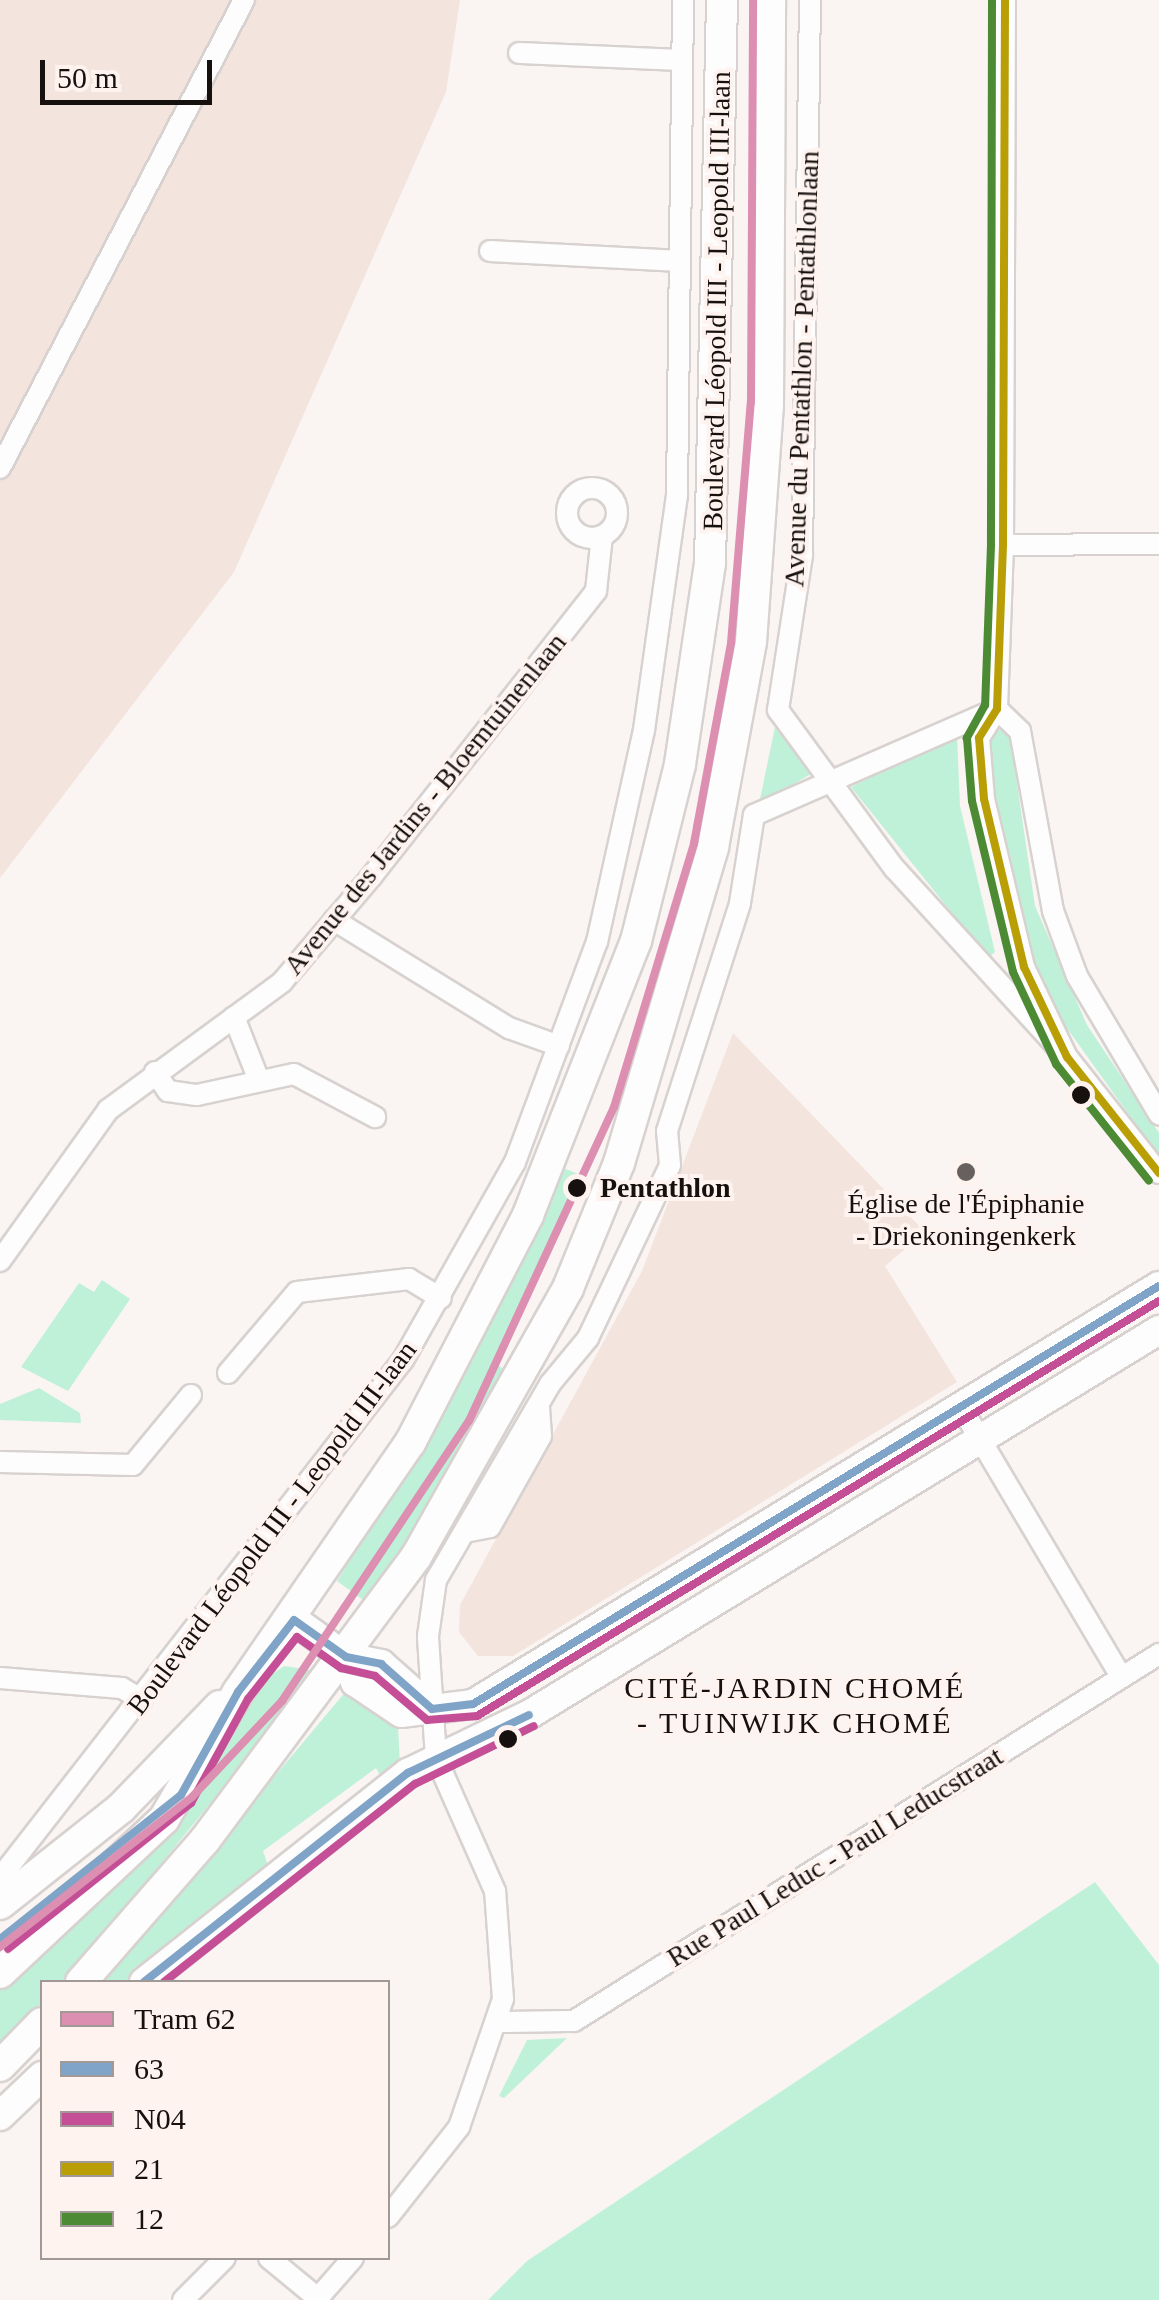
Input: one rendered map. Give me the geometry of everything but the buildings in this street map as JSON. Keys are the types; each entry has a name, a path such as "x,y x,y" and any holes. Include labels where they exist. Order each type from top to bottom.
{"main road":[{"name":"Boulevard Léopold III - Leopold III-laan","path":"0,1904 121,1808 238,1692 294,1620 488,1304 636,941 703,628 720,405 722,0"},
{"name":"Boulevard Léopold III - Leopold III-laan","path":"83,1980 346,1657 456,1492 568,1288 619,1163 705,878 751,642 765,491 770,0"},
{"name":"Boulevard Léopold III - Leopold III-laan","path":"0,1974 164,1820 238,1692"},
{"path":"0,2066 40,2025"}],"street":[{"path":"0,468 244,0"},
{"name":"Boulevard Léopold III - Leopold III-laan","path":"0,1878 306,1493 441,1298 515,1162 597,942 630,798 674,520 683,380 683,0"},
{"name":"Avenue du Pentathlon - Pentathlonlaan","path":"810,0 802,555 778,710 828,782 1028,1024 1068,1057"},
{"path":"1005,0 1004,545 997,708 978,756 1005,905 1068,1057 1159,1173"},
{"path":"519,53 682,60"},
{"path":"490,252 680,261"},
{"path":"683,380 720,405"},
{"name":"Avenue des Jardins - Bloemtuinenlaan","path":"0,1262 108,1110 282,982 334,920 596,591 602,536"},
{"path":"1004,545 1159,544"},
{"path":"390,2213 459,2127 500,2022 494,1891 436,1758 428,1624 436,1580 539,1408 588,1338 670,1165 667,1130 740,903 754,816 997,708"},
{"path":"997,708 1020,731 1053,911 1077,976 1159,1114"},
{"path":"334,920 509,1028 558,1046"},
{"path":"234,1017 258,1078"},
{"path":"155,1072 168,1091 197,1095 258,1078 294,1074 376,1117"},
{"path":"228,1373 297,1292 409,1280 441,1298"},
{"path":"432,1709 491,1694 1159,1286"},
{"path":"147,1980 436,1758 470,1750 1159,1330"},
{"path":"0,1462 133,1465 191,1396"},
{"path":"961,1407 1121,1678"},
{"path":"294,1620 346,1657 381,1664 432,1709"},
{"name":"Rue Paul Leduc - Paul Leducstraat","path":"500,2022 574,2021 1159,1654"},
{"path":"0,1678 122,1688 142,1700"},
{"path":"0,2116 40,2078"},
{"path":"183,2300 223,2260"},
{"path":"272,2260 319,2299 351,2260"}],"shaded area":[{"path":"0,0 460,0 446,92 234,572 0,878"},
{"path":"733,1033 925,1232 885,1266 957,1382 513,1656 478,1656 459,1632 460,1605 642,1271"}],"green space":[{"path":"775,727 811,774 759,804"},
{"path":"1009,729 1035,906 1087,1025 1159,1133 1159,1157 1064,1024 1028,949 991,785 988,731"},
{"path":"957,736 960,806 995,952 988,958 851,787"},
{"path":"561,1167 583,1176 495,1364 510,1372 370,1605 337,1581 462,1376"},
{"path":"102,1280 130,1299 68,1391 21,1367 79,1283 94,1292"},
{"path":"39,1388 80,1413 81,1423 0,1420 0,1404"},
{"path":"284,1666 319,1671 77,1966 64,1980 40,1980 40,2005 0,2049 0,1980 76,1922 190,1806 258,1684"},
{"path":"347,1690 398,1726 400,1765 385,1785 376,1768 263,1851 270,1871 169,1942 173,1948 134,1980 104,1980"},
{"path":"1095,1882 1159,1965 1159,2300 488,2300 527,2261"},
{"path":"567,2038 504,2098 499,2096 527,2040"}],"tram line":[{"name":"62","path":"0,1947 192,1797 282,1701 469,1421 614,1107 694,843 731,643 751,402 753,0"}],"transit line":[{"name":"12","path":"992,0 991,545 985,705 967,738 972,801 1013,972 1056,1064 1149,1181"},
{"name":"21","path":"1005,0 1003,545 997,709 979,738 984,799 1024,967 1067,1057 1159,1173"},
{"name":"63","path":"0,1939 181,1795 238,1692 294,1620 346,1657 381,1664 432,1709 473,1704 1159,1286"},
{"name":"N04","path":"8,1949 191,1803 248,1699 297,1637 341,1668 375,1676 427,1720 477,1716 1159,1301"},
{"name":"63","path":"147,1980 408,1773 529,1715"},
{"name":"N04","path":"167,1980 415,1784 534,1726"}],"place":[{"name":"Église de l'Épiphanie - Driekoningenkerk","path":"966,1172"},
{"name":"Pentathlon","path":"577,1188"}],"district":[{"name":"CITÉ-JARDIN CHOMÉ - TUINWIJK CHOMÉ","path":"795,1705"}]}
